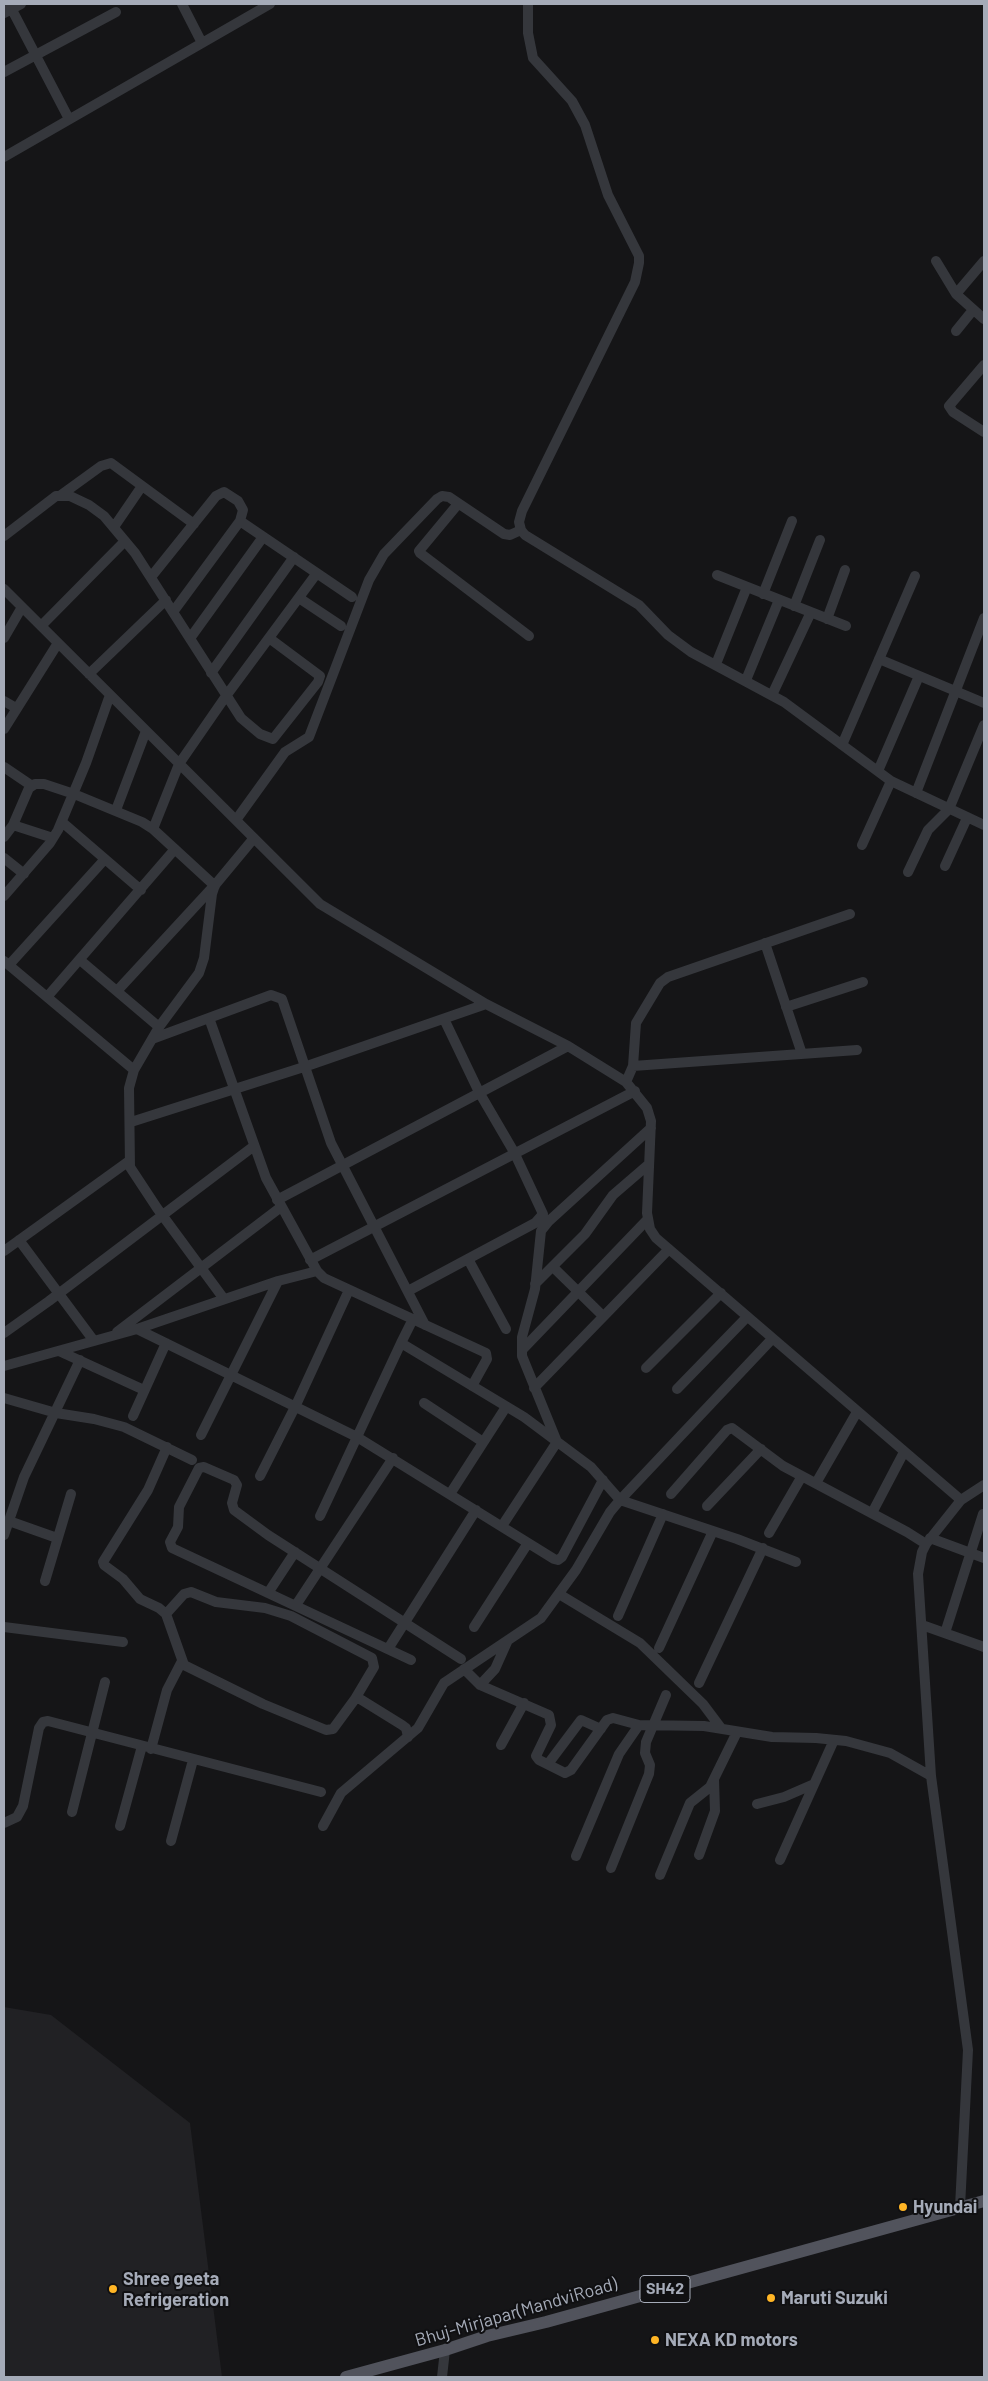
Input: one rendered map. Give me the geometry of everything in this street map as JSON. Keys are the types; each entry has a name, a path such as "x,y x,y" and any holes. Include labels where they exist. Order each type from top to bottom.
{"main road":[{"name":"Bhuj-Mirjapar(MandviRoad)","path":"346,2377 446,2350 487,2336 984,2201"}],"street":[{"path":"183,4 202,43"},
{"path":"4,157 270,4"},
{"path":"528,4 528,33 533,58 572,101 586,125 608,195 639,256 639,263 636,282 522,511 519,522 520,530 525,535 639,605 668,635 683,646 772,696 891,781 984,825"},
{"path":"11,7 69,119"},
{"path":"4,72 116,12"},
{"path":"936,261 956,294 984,319"},
{"path":"956,294 984,261"},
{"path":"956,331 973,310"},
{"path":"983,368 949,406 953,412 984,432"},
{"path":"4,536 46,502 61,496 108,463 116,464 142,486 194,524"},
{"path":"114,527 142,486"},
{"path":"151,577 213,499 224,492 230,494 242,506 240,521 173,612"},
{"path":"61,496 78,499 89,505 114,527 126,541 191,637 211,673 241,718 260,734 268,739 273,739 277,737 318,682 320,676 269,638"},
{"path":"236,820 285,752 304,741 313,731 369,580 384,554 437,499 442,496 448,497 504,534 520,530"},
{"path":"458,504 419,551 420,553 529,636"},
{"path":"240,521 352,597"},
{"path":"764,594 792,521"},
{"path":"191,637 263,537"},
{"path":"794,606 820,540"},
{"path":"41,626 126,541"},
{"path":"211,673 294,557"},
{"path":"827,618 845,570"},
{"path":"153,828 180,764 226,696 318,573"},
{"path":"717,575 846,626"},
{"path":"842,745 915,576"},
{"path":"716,664 747,587"},
{"path":"4,589 320,904 486,1004 568,1046 626,1082 647,1108 651,1128 648,1220 650,1229 656,1238 961,1500"},
{"path":"299,598 341,626"},
{"path":"89,674 166,600"},
{"path":"746,680 779,600"},
{"path":"4,638 22,607"},
{"path":"772,696 810,612"},
{"path":"916,793 984,618"},
{"path":"4,729 58,643"},
{"path":"879,659 984,703"},
{"path":"878,772 919,676"},
{"path":"4,896 53,838 62,822 110,695"},
{"path":"4,701 16,708"},
{"path":"908,872 928,830 949,809 984,725"},
{"path":"116,810 146,731"},
{"path":"4,767 32,786 44,784 74,794 116,810 153,828 215,885"},
{"path":"862,845 891,781"},
{"path":"4,837 13,825 32,786"},
{"path":"945,866 967,818"},
{"path":"62,822 141,890"},
{"path":"13,825 53,838"},
{"path":"117,992 215,885 254,838"},
{"path":"48,998 175,849"},
{"path":"4,858 24,874"},
{"path":"105,859 6,963 134,1070"},
{"path":"215,885 201,966 193,983 159,1027 134,1070 129,1088 129,1161 133,1174 224,1299"},
{"path":"626,1082 633,1066 636,1022 660,983 668,977 850,914"},
{"path":"764,943 802,1054"},
{"path":"80,960 159,1027"},
{"path":"786,1008 864,982"},
{"path":"152,1039 271,995 279,996 285,1002 331,1143 425,1325"},
{"path":"130,1122 307,1066 486,1004"},
{"path":"209,1018 236,1089 254,1146 279,1204 317,1271 324,1278 486,1353 487,1359 472,1386"},
{"path":"408,1291 535,1223 542,1217 541,1206 514,1152 479,1092 444,1019"},
{"path":"111,1336 201,1268 279,1204 343,1166 568,1046"},
{"path":"633,1066 857,1050"},
{"path":"310,1260 514,1152 635,1091"},
{"path":"557,1442 524,1365 522,1350 522,1337 536,1284 539,1237 544,1225 651,1128"},
{"path":"4,1333 60,1293 254,1146"},
{"path":"4,1251 129,1161"},
{"path":"536,1284 591,1227 613,1195 649,1164"},
{"path":"522,1350 648,1220"},
{"path":"19,1240 94,1341"},
{"path":"534,1388 669,1249"},
{"path":"468,1258 506,1328"},
{"path":"553,1267 603,1316"},
{"path":"4,1366 137,1329 278,1281 317,1271"},
{"path":"201,1435 278,1281"},
{"path":"260,1476 296,1405 349,1290"},
{"path":"646,1368 721,1293"},
{"path":"677,1389 747,1317"},
{"path":"320,1516 412,1319"},
{"path":"137,1329 296,1405 357,1437 554,1559 560,1559 603,1480"},
{"path":"323,1826 340,1794 418,1728 442,1685 463,1664 508,1640 541,1618 576,1570 610,1512 772,1339"},
{"path":"133,1416 166,1343"},
{"path":"401,1343 506,1407 557,1442 591,1467 620,1500 763,1548 796,1562"},
{"path":"59,1351 144,1390"},
{"path":"4,1535 24,1477 80,1360"},
{"path":"4,1398 124,1427 192,1460"},
{"path":"424,1403 483,1442"},
{"path":"450,1494 506,1407"},
{"path":"816,1483 857,1412"},
{"path":"671,1494 727,1430 736,1430 783,1466 872,1513 928,1541 984,1558"},
{"path":"502,1526 557,1442"},
{"path":"166,1447 148,1490 103,1562 104,1565 123,1579 140,1599 159,1608 166,1614 182,1661 186,1666 255,1700 326,1730 333,1729 355,1699 374,1667 372,1658 290,1616 266,1608 216,1602 191,1592 184,1594 166,1614"},
{"path":"707,1506 761,1449"},
{"path":"872,1513 904,1452"},
{"path":"296,1605 321,1570 392,1458"},
{"path":"411,1660 171,1545 170,1542 178,1527 179,1508 199,1468 204,1467 234,1480 237,1484 232,1503 234,1510 463,1664 480,1685 547,1712 551,1718 551,1725 536,1756 564,1773 568,1772 608,1720 613,1718 639,1725 721,1728 772,1737 834,1740 881,1750 914,1765 931,1776"},
{"path":"769,1533 802,1476"},
{"path":"960,2207 968,2050 931,1776 918,1574 922,1552 928,1541 961,1500 984,1485"},
{"path":"45,1582 71,1494"},
{"path":"388,1649 476,1510"},
{"path":"618,1616 663,1514"},
{"path":"945,1633 983,1514"},
{"path":"9,1521 57,1538"},
{"path":"659,1648 713,1531"},
{"path":"474,1627 528,1542"},
{"path":"699,1683 763,1548"},
{"path":"268,1593 295,1552"},
{"path":"559,1594 640,1643 703,1704 721,1728"},
{"path":"922,1626 984,1647"},
{"path":"4,1627 123,1642"},
{"path":"480,1685 495,1669 508,1640"},
{"path":"120,1826 168,1690 182,1661"},
{"path":"72,1812 105,1682"},
{"path":"612,1868 649,1774 650,1765 645,1748 666,1695"},
{"path":"355,1699 360,1699 402,1725 408,1732 408,1737"},
{"path":"501,1745 524,1703"},
{"path":"548,1764 581,1720 601,1729"},
{"path":"4,1824 17,1817 23,1806 39,1728 43,1722 48,1721 92,1734 321,1792"},
{"path":"576,1856 619,1754 639,1725"},
{"path":"660,1875 690,1803 710,1787 737,1732"},
{"path":"780,1860 834,1740"},
{"path":"171,1841 193,1760"},
{"path":"699,1856 714,1811 714,1779"},
{"path":"757,1804 784,1797 814,1784"},
{"path":"442,2377 446,2350"}],"shaded area":[{"path":"4,2007 51,2015 190,2123 222,2377 4,2377"}],"place":[{"name":"Hyundai","path":"903,2207"},
{"name":"Shree geeta Refrigeration","path":"113,2289"},
{"name":"Maruti Suzuki","path":"771,2298"},
{"name":"NEXA KD motors","path":"655,2340"}]}
